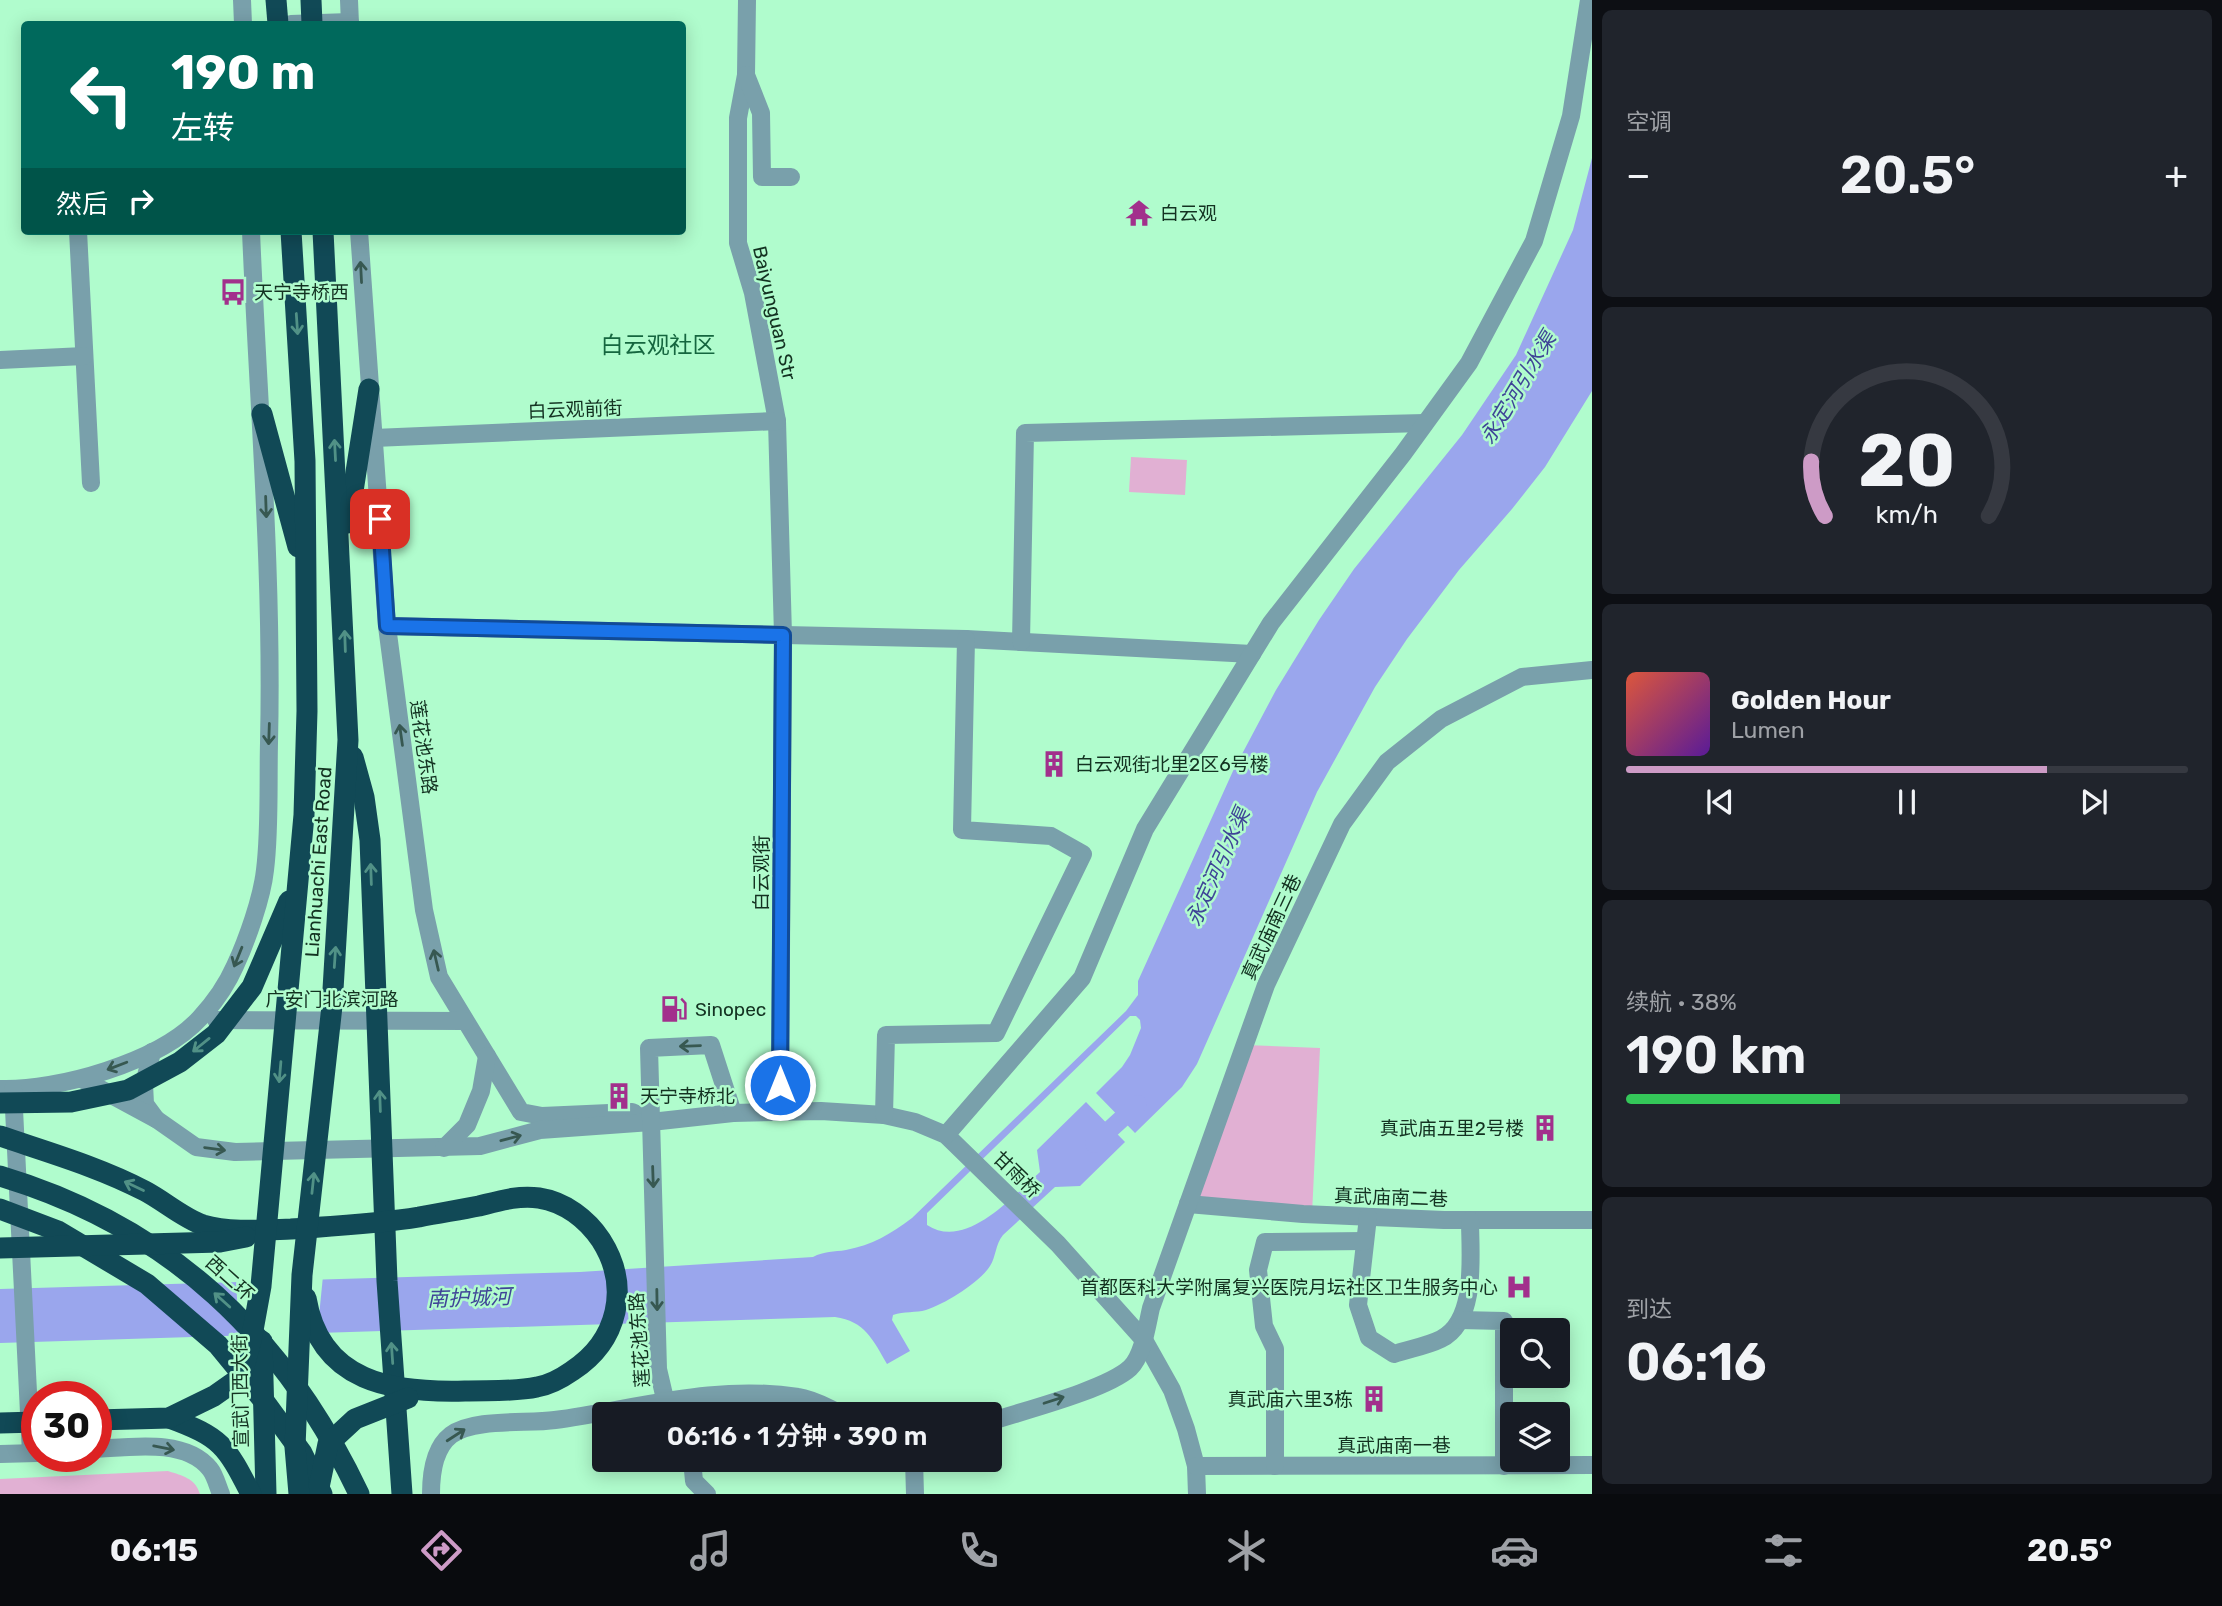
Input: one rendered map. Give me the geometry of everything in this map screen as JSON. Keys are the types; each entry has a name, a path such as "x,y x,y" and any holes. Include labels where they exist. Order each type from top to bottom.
{"highway":[{"path":"276,0 278,21"},
{"path":"311,0 312,21"},
{"name":"Lianhuachi East Road","path":"261,1286 304,815 307,711 305,461 291,235"},
{"name":"Lianhuachi East Road","path":"299,1494 295,1447 303,1275 332,1006 348,740 342,567 323,235"},
{"path":"342,567 369,389"},
{"path":"262,414 305,573"},
{"path":"348,740 364,797 370,840 387,1281 402,1494"},
{"path":"4,1094 71,1102 128,1090 180,1062 216,1034 252,987 297,883"},
{"path":"0,1136 83,1162 147,1192 201,1224 224,1229 289,1229"},
{"name":"西二环","path":"0,1176 64,1199 109,1221 190,1272 228,1304 307,1401 337,1448 359,1494"},
{"path":"0,1248 28,1254 220,1242 289,1229 414,1217 510,1198 540,1198 564,1205 584,1219 601,1241 613,1265 618,1287 617,1305 608,1335 595,1352 579,1367 560,1378 538,1387 424,1392 380,1384 337,1361 325,1346 309,1312 303,1275"},
{"path":"0,1209 58,1231 148,1284 218,1345 302,1453 319,1494"},
{"path":"0,1240 22,1240 124,1271"},
{"path":"169,1418 214,1396 241,1377 261,1286"},
{"name":"宣武门西大街","path":"261,1286 266,1494"},
{"path":"319,1494 328,1444 355,1419 424,1392"},
{"path":"112,1420 169,1418 199,1429 219,1441 235,1463 251,1494"},
{"path":"0,1423 21,1422"}],"street":[{"path":"242,0 243,21"},
{"path":"349,0 350,21"},
{"name":"Baiyunguan Str","path":"747,0 746,75 738,118 737,243 752,293 777,421 783,635"},
{"path":"82,1079 156,1119 196,1147 235,1152 480,1146 540,1130 780,1111 884,1115 915,1122 946,1135 1082,978 1145,829 1271,623 1403,454 1469,363 1534,241 1571,116 1589,0"},
{"path":"746,75 761,113 762,177 791,177"},
{"path":"78,235 91,483"},
{"path":"28,1381 28,1254 4,1094 82,1079 152,1052 199,1020 235,966 249,931 265,871 270,687 262,414 251,235"},
{"name":"莲花池东路","path":"359,235 387,626 424,910 439,977 521,1112 542,1116 632,1112 651,1122 658,1368 664,1399 555,1420 470,1427 450,1436 435,1459 431,1494"},
{"path":"0,360 84,356"},
{"name":"白云观前街","path":"374,438 777,421"},
{"path":"1021,642 1025,433 1425,423"},
{"path":"387,626 966,639 1252,654"},
{"name":"白云观街","path":"780,1111 783,635"},
{"path":"884,1115 886,1035 996,1033 1083,854 1051,836 962,830 966,639"},
{"name":"真武庙南三巷","path":"1002,1418 1103,1384 1131,1367 1144,1340 1151,1308 1266,985 1342,824 1387,762 1441,719 1522,677 1592,670"},
{"name":"广安门北滨河路","path":"199,1020 464,1021"},
{"path":"651,1122 649,1048 711,1045 733,1113"},
{"path":"152,1052 145,1084 145,1104 156,1119"},
{"path":"444,1148 467,1125 481,1091 486,1056"},
{"name":"甘雨桥","path":"946,1135 1058,1244 1144,1340 1172,1390 1196,1466 1197,1494"},
{"name":"真武庙南二巷","path":"1188,1204 1368,1217 1592,1220"},
{"path":"1368,1217 1358,1305 1369,1338 1394,1354 1444,1338 1460,1320 1469,1291 1470,1220"},
{"path":"1275,1466 1275,1349 1264,1326 1258,1270 1265,1242 1365,1241"},
{"path":"1460,1320 1504,1321 1504,1402"},
{"path":"702,1402 745,1393 800,1397 812,1402"},
{"path":"664,1399 676,1402"},
{"path":"112,1448 159,1446 192,1455 211,1469 221,1494"},
{"path":"0,1454 21,1453"},
{"name":"真武庙南一巷","path":"1570,1465 1592,1465"},
{"name":"真武庙南一巷","path":"1196,1466 1500,1466"},
{"path":"693,1472 694,1481 707,1494"},
{"path":"914,1472 915,1494"}],"shaded area":[{"path":"1131,457 1187,460 1185,495 1129,492"},
{"path":"1245,1045 1320,1048 1312,1214 1188,1204"},
{"path":"168,1471 192,1481 200,1494 0,1494 0,1479"}],"water":[{"name":"南护城河","path":"1592,158 1592,391 1545,467 1459,570 1375,687 1317,792 1197,1064 1182,1087 1135,1133 1096,1093 1130,1055 1141,1028 1140,1020 1136,1016 1130,1016 927,1213 927,1225 942,1231 957,1231 973,1226 1003,1206 1040,1172 1037,1150 1086,1102 1125,1142 1080,1186 1055,1187 1003,1235 990,1266 970,1285 934,1307 893,1315 892,1320 910,1351 887,1364 861,1327 835,1317 0,1343 0,1289 580,1272 813,1257 873,1242 912,1218 1126,1011 1138,995 1138,981 1233,771 1276,690 1354,569 1462,435 1516,355 1573,230"}],"pier":[{"path":"323,1276 317,1336 239,1339 236,1278"}],"waterway":[{"name":"永定河引水渠","path":"1094,1144 1138,1104"}],"place":[{"name":"白云观","path":"1139,213"},
{"name":"天宁寺桥西","path":"233,292"},
{"name":"白云观街北里2区6号楼","path":"1054,764"},
{"name":"Sinopec","path":"674,1009"},
{"name":"天宁寺桥北","path":"619,1096"},
{"name":"真武庙五里2号楼","path":"1545,1128"},
{"name":"首都医科大学附属复兴医院月坛社区卫生服务中心","path":"1519,1287"},
{"name":"真武庙六里3栋","path":"1374,1399"}],"district":[{"name":"白云观社区","path":"658,345"}],"route":[{"path":"380,519 387,626 783,635 780,1085"}]}
